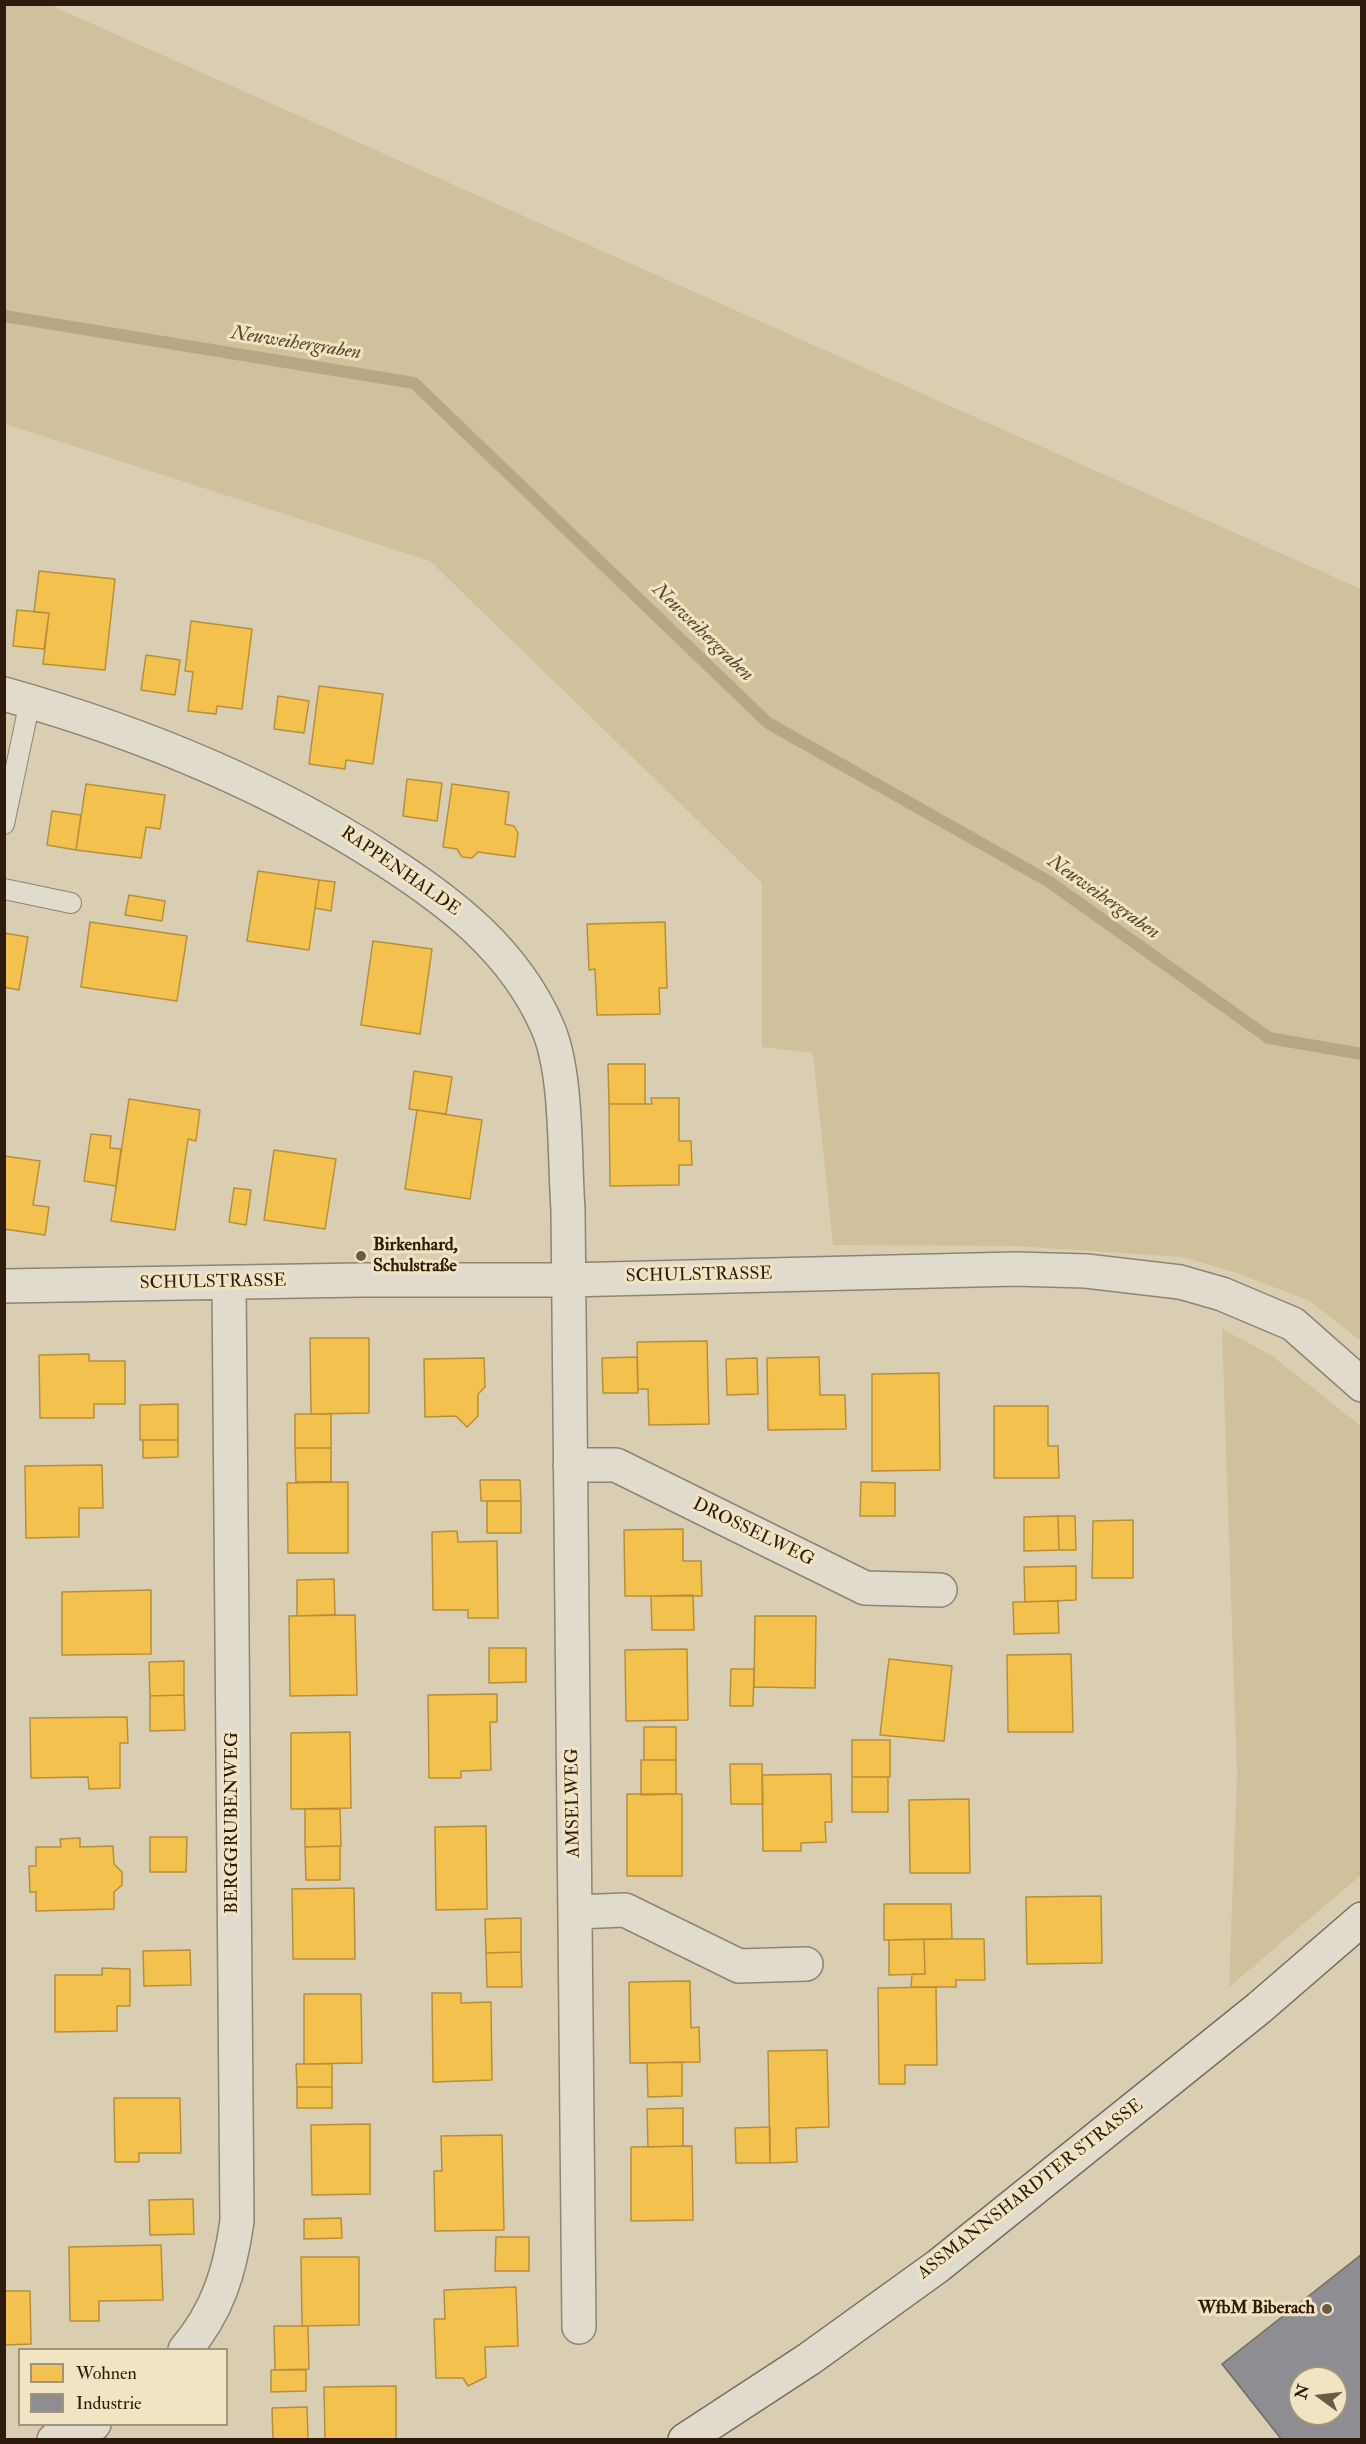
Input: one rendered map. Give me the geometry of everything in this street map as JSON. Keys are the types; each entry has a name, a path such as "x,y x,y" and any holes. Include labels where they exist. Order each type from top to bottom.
{"street":[{"name":"RAPPENHALDE","path":"17,698 100,724 209,765 271,793 330,824 433,891 485,936 512,966 533,998 548,1028 559,1064 567,1209 567,1280"},
{"name":"SCHULSTRASSE","path":"4,1286 567,1280 1015,1269 1086,1272 1180,1282 1222,1294 1293,1324 1362,1385"},
{"name":"AMSELWEG","path":"567,1280 579,2327"},
{"name":"BERGGRUBENWEG","path":"185,2348 216,2303 231,2264 237,2222 229,1283"},
{"name":"DROSSELWEG","path":"570,1465 616,1465 865,1588 940,1590"},
{"path":"575,1912 625,1910 739,1966 806,1964"},
{"name":"ASSMANNSHARDTER STRASSE","path":"685,2439 809,2359 938,2266 1251,2014 1362,1920"},
{"path":"54,2439 89,2426"}],"lane":[{"path":"4,824 17,698"},
{"path":"4,889 71,903"}],"shaded area":[{"path":"5,4 50,5 1361,589 1361,1341 1308,1300 1234,1272 1183,1257 1016,1246 833,1245 813,1053 762,1047 762,883 430,561 5,424"},
{"path":"1222,1329 1271,1355 1362,1427 1361,1875 1229,1987 1237,1775"}],"building: Wohnen":[{"path":"39,571 115,579 105,670 43,664 49,613 34,612"},
{"path":"17,610 49,613 44,649 13,646"},
{"path":"191,621 252,629 242,709 217,706 216,714 188,711 193,672 185,671"},
{"path":"146,655 180,660 175,695 141,690"},
{"path":"319,686 383,694 373,764 346,760 345,769 309,764"},
{"path":"278,696 309,701 304,733 274,729"},
{"path":"407,779 442,783 437,821 403,816"},
{"path":"86,784 165,795 160,829 146,827 141,858 76,850"},
{"path":"452,784 509,792 505,824 514,826 518,833 515,857 478,852 472,858 462,857 457,849 443,847"},
{"path":"52,811 81,815 76,850 47,845"},
{"path":"258,871 319,880 309,950 247,941"},
{"path":"319,880 335,882 331,911 315,908"},
{"path":"129,895 165,901 162,921 125,915"},
{"path":"90,922 187,936 177,1001 81,987"},
{"path":"665,922 667,988 659,988 660,1014 597,1015 595,969 589,970 587,924"},
{"path":"4,933 28,937 19,990 4,987"},
{"path":"373,941 432,949 420,1034 361,1025"},
{"path":"608,1064 645,1064 645,1104 609,1104"},
{"path":"414,1071 452,1077 446,1114 409,1109"},
{"path":"651,1098 679,1098 679,1141 691,1141 692,1165 679,1165 679,1185 610,1186 609,1104 652,1104"},
{"path":"129,1099 200,1110 196,1141 188,1139 175,1230 111,1221"},
{"path":"417,1110 482,1120 470,1199 405,1189"},
{"path":"91,1134 111,1136 110,1148 121,1149 116,1186 84,1181"},
{"path":"274,1150 336,1159 325,1229 264,1220"},
{"path":"4,1156 40,1161 33,1205 49,1207 45,1235 4,1229"},
{"path":"234,1188 251,1190 246,1225 229,1222"},
{"path":"310,1338 369,1338 369,1413 311,1414"},
{"path":"707,1341 709,1424 649,1425 648,1389 638,1389 637,1342"},
{"path":"89,1354 89,1361 125,1361 125,1404 94,1404 94,1418 40,1418 39,1355"},
{"path":"637,1357 638,1393 603,1393 602,1358"},
{"path":"819,1357 820,1395 845,1395 846,1429 768,1430 767,1358"},
{"path":"484,1358 485,1387 478,1394 478,1416 467,1427 456,1416 425,1417 424,1359"},
{"path":"757,1358 758,1394 727,1395 726,1359"},
{"path":"939,1373 940,1470 872,1471 872,1374"},
{"path":"178,1404 178,1440 140,1440 140,1405"},
{"path":"994,1406 1048,1406 1048,1446 1058,1446 1059,1478 994,1478"},
{"path":"295,1414 331,1414 331,1448 295,1448"},
{"path":"143,1440 178,1440 178,1457 143,1458"},
{"path":"295,1448 331,1448 331,1482 296,1482"},
{"path":"102,1465 103,1508 79,1508 79,1537 26,1538 25,1466"},
{"path":"480,1480 520,1480 521,1501 481,1501"},
{"path":"348,1482 348,1553 288,1553 287,1483"},
{"path":"861,1482 895,1483 895,1516 860,1516"},
{"path":"487,1501 521,1501 521,1533 487,1533"},
{"path":"1058,1516 1075,1516 1076,1550 1059,1550"},
{"path":"1058,1516 1059,1550 1024,1551 1024,1517"},
{"path":"1133,1520 1133,1578 1092,1578 1093,1521"},
{"path":"683,1529 683,1561 701,1561 702,1596 625,1596 624,1530"},
{"path":"457,1531 458,1542 497,1541 498,1618 468,1618 468,1610 433,1610 432,1532"},
{"path":"1076,1566 1076,1600 1025,1602 1024,1567"},
{"path":"334,1579 335,1615 297,1616 297,1580"},
{"path":"151,1590 151,1654 62,1655 62,1592"},
{"path":"693,1595 694,1630 652,1630 651,1596"},
{"path":"1058,1601 1059,1633 1014,1634 1013,1602"},
{"path":"355,1615 357,1695 290,1696 289,1616"},
{"path":"755,1616 816,1616 815,1688 754,1687"},
{"path":"489,1648 526,1648 526,1682 489,1683"},
{"path":"687,1649 688,1720 626,1721 625,1650"},
{"path":"1071,1654 1073,1732 1008,1732 1007,1655"},
{"path":"889,1659 952,1666 944,1741 880,1735"},
{"path":"184,1661 184,1695 150,1696 149,1662"},
{"path":"731,1669 754,1669 753,1706 730,1706"},
{"path":"497,1694 497,1722 490,1722 491,1770 461,1771 461,1778 429,1778 428,1695"},
{"path":"184,1695 185,1730 150,1731 150,1696"},
{"path":"127,1717 128,1743 120,1743 120,1788 89,1789 88,1777 31,1778 30,1718"},
{"path":"644,1727 676,1727 676,1760 644,1760"},
{"path":"350,1732 351,1808 291,1809 291,1733"},
{"path":"852,1740 890,1740 890,1777 852,1777"},
{"path":"641,1760 676,1760 676,1794 641,1795"},
{"path":"730,1764 762,1764 763,1804 731,1804"},
{"path":"831,1774 832,1822 825,1822 826,1842 801,1843 801,1851 763,1851 762,1775"},
{"path":"852,1777 888,1777 888,1812 852,1812"},
{"path":"627,1794 682,1794 682,1876 627,1876"},
{"path":"969,1799 970,1873 910,1873 909,1800"},
{"path":"305,1809 340,1809 341,1846 305,1847"},
{"path":"486,1826 487,1909 436,1910 435,1827"},
{"path":"150,1837 187,1837 186,1872 150,1872"},
{"path":"80,1838 80,1847 113,1846 114,1864 122,1872 122,1885 114,1892 114,1909 36,1911 36,1892 30,1892 29,1866 36,1866 36,1847 61,1847 60,1839"},
{"path":"340,1846 340,1880 306,1880 305,1847"},
{"path":"354,1888 355,1959 293,1959 292,1889"},
{"path":"1101,1896 1102,1963 1027,1964 1026,1897"},
{"path":"884,1904 951,1904 952,1939 884,1940"},
{"path":"521,1918 521,1952 486,1953 485,1919"},
{"path":"924,1939 925,1974 889,1975 889,1940"},
{"path":"924,1939 984,1939 985,1980 956,1980 956,1987 911,1987 912,1974 925,1974"},
{"path":"190,1950 191,1985 144,1986 143,1951"},
{"path":"521,1952 522,1987 487,1987 486,1953"},
{"path":"102,1968 130,1969 130,2006 117,2006 117,2031 55,2032 55,1975 102,1975"},
{"path":"690,1981 691,2028 699,2027 700,2062 630,2063 629,1982"},
{"path":"936,1987 937,2065 905,2065 905,2084 879,2084 878,1988"},
{"path":"432,1993 461,1993 461,2003 491,2002 492,2080 433,2082"},
{"path":"304,1994 361,1994 362,2063 304,2064"},
{"path":"827,2050 829,2127 796,2128 797,2162 770,2163 768,2051"},
{"path":"682,2062 682,2096 648,2097 647,2063"},
{"path":"296,2064 332,2064 332,2087 297,2087"},
{"path":"297,2087 332,2087 332,2108 297,2108"},
{"path":"114,2098 180,2098 181,2153 139,2153 139,2162 115,2162"},
{"path":"683,2108 683,2146 648,2147 647,2109"},
{"path":"370,2124 370,2194 312,2195 311,2125"},
{"path":"770,2127 770,2163 736,2163 735,2128"},
{"path":"502,2135 504,2230 435,2231 434,2171 442,2171 441,2136"},
{"path":"692,2146 693,2220 631,2221 631,2147"},
{"path":"193,2199 194,2234 150,2235 149,2200"},
{"path":"341,2218 342,2238 304,2239 304,2219"},
{"path":"496,2237 529,2237 529,2271 495,2271"},
{"path":"161,2245 163,2300 99,2301 99,2321 70,2321 69,2247"},
{"path":"301,2257 359,2257 359,2325 302,2326"},
{"path":"516,2287 518,2346 485,2347 486,2377 468,2386 463,2378 436,2378 434,2319 445,2319 444,2290"},
{"path":"4,2291 30,2291 31,2344 4,2345"},
{"path":"274,2326 308,2326 309,2369 275,2370"},
{"path":"271,2370 306,2370 306,2391 271,2392"},
{"path":"396,2386 396,2440 325,2440 324,2387"},
{"path":"307,2407 308,2440 273,2440 272,2408"}],"building: Industrie":[{"name":"WfbM Biberach","path":"1362,2254 1362,2440 1282,2440 1222,2364"}],"waterway":[{"name":"Neuweihergraben","path":"4,316 414,383 768,723 1048,881 1269,1038 1362,1054"}],"place":[{"name":"Birkenhard, Schulstraße","path":"361,1256"},
{"name":"WfbM Biberach","path":"1327,2309"}]}
